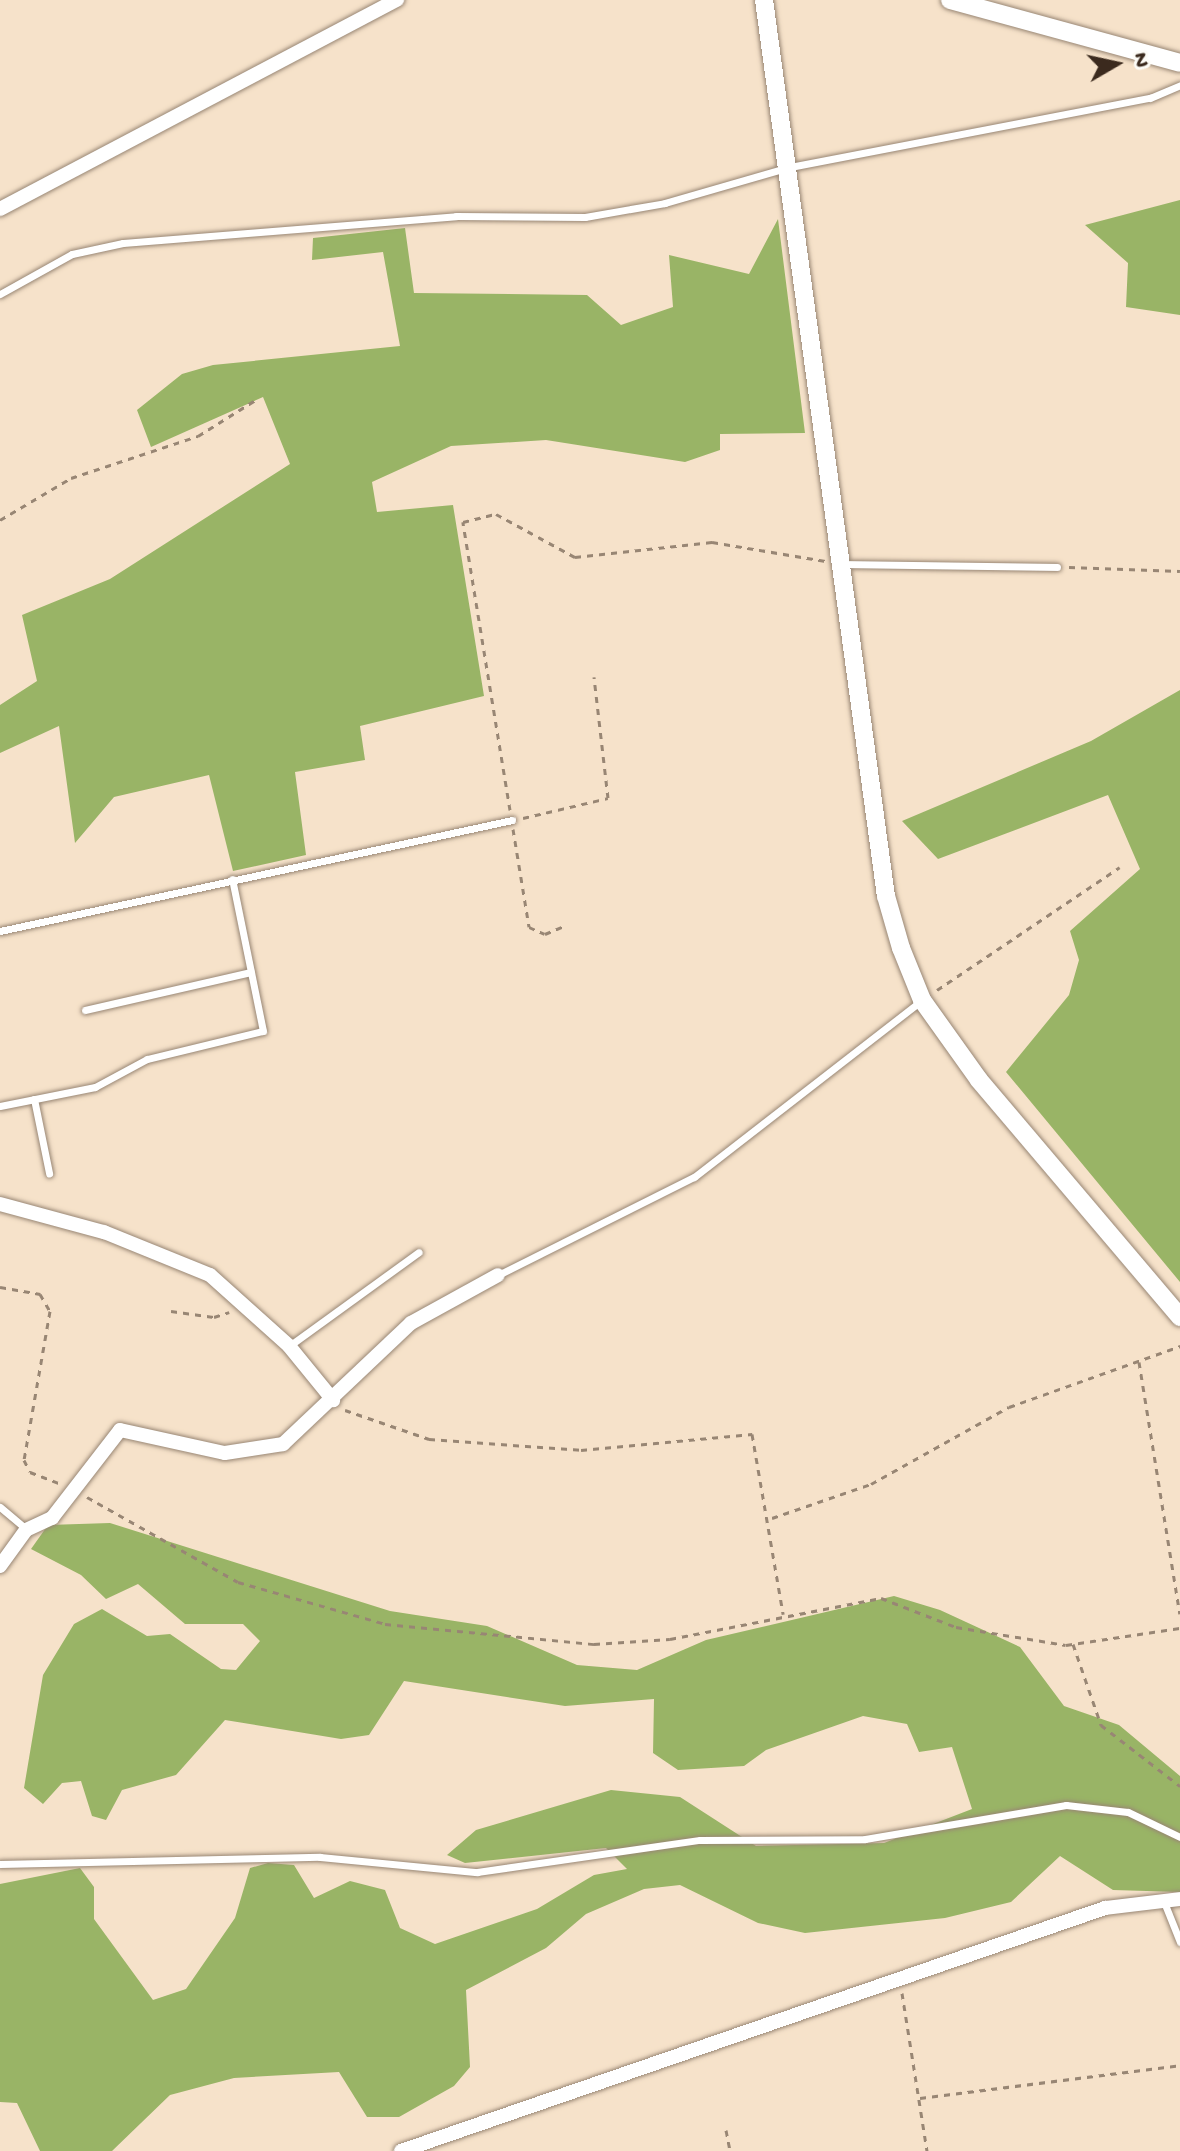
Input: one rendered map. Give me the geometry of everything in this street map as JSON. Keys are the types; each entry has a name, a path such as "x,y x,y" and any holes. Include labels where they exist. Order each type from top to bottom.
{"street":[{"path":"0,209 397,0"},
{"path":"764,0 790,167 886,896 922,1000 979,1080 1180,1317"},
{"path":"953,0 1180,63"},
{"path":"0,1204 163,1253 210,1275 289,1346 333,1400"},
{"path":"0,1566 26,1530 52,1518 120,1430 252,1454 283,1444 411,1323 498,1275"},
{"path":"401,2151 1105,1908 1180,1899"}],"lane":[{"path":"0,294 72,254 123,243 456,216 585,217 665,203 790,167 1150,98 1180,85"},
{"path":"843,564 1057,567"},
{"path":"0,931 512,820"},
{"path":"0,1106 95,1087 147,1059 263,1031 232,879"},
{"path":"85,1010 251,972"},
{"path":"498,1275 694,1177 922,1000"},
{"path":"34,1099 49,1173"},
{"path":"289,1346 419,1252"},
{"path":"0,1507 26,1530"},
{"path":"0,1864 305,1857 477,1872 700,1840 865,1839 1066,1805 1128,1812 1180,1837"},
{"path":"1164,1902 1180,1942"}],"path":[{"path":"0,520 71,478 198,436 257,399"},
{"path":"566,925 545,934 529,927 463,522 496,514 575,557 712,542 843,564"},
{"path":"1057,567 1180,571"},
{"path":"512,820 608,798 594,677"},
{"path":"922,1000 1120,867"},
{"path":"0,1287 40,1294 50,1311 24,1460 30,1472 74,1489 238,1582 385,1624 594,1644 670,1639 783,1614 881,1598 956,1627 1073,1644 1180,1628"},
{"path":"171,1311 214,1317 242,1303"},
{"path":"771,1518 871,1484 1009,1407 1180,1346"},
{"path":"1139,1362 1180,1614"},
{"path":"333,1400 372,1425 483,1444 581,1450 752,1434 771,1518 783,1614"},
{"path":"1073,1644 1101,1725 1180,1786"},
{"path":"899,1979 927,2151"},
{"path":"920,2098 1180,2065"},
{"path":"726,2130 730,2151"}],"green space":[{"path":"1180,200 1180,315 1126,307 1128,263 1085,225"},
{"path":"778,219 805,433 720,434 720,450 685,462 546,440 451,446 372,482 377,512 453,505 484,696 360,726 365,760 295,772 306,855 233,871 209,775 114,797 75,843 59,726 0,753 0,705 37,681 22,615 110,579 290,464 263,397 151,447 137,410 182,374 213,365 400,346 383,252 312,260 313,238 405,228 414,293 587,295 621,325 673,307 669,255 749,274"},
{"path":"1180,690 1180,1282 1006,1072 1069,995 1079,960 1070,931 1140,869 1108,795 938,859 902,821 1091,741"},
{"path":"110,1523 390,1611 487,1626 577,1665 637,1670 706,1640 894,1596 940,1610 1020,1647 1064,1706 1119,1725 1180,1776 1180,1892 1113,1890 1060,1856 1011,1902 945,1918 805,1933 758,1923 680,1885 644,1889 586,1914 546,1948 466,1990 470,2067 454,2086 399,2117 367,2117 339,2072 234,2078 170,2095 112,2151 40,2151 17,2103 0,2102 0,1884 80,1868 94,1887 94,1919 153,2000 186,1989 235,1918 250,1868 268,1863 294,1865 314,1898 350,1881 385,1890 400,1928 435,1944 537,1909 594,1875 627,1869 606,1848 465,1863 447,1855 476,1830 611,1790 680,1797 756,1846 884,1843 972,1809 952,1747 919,1752 907,1724 863,1716 766,1750 744,1766 678,1770 653,1753 654,1699 565,1706 404,1681 369,1735 341,1739 225,1720 176,1775 122,1790 106,1820 92,1816 81,1781 62,1783 43,1804 24,1788 43,1675 74,1624 102,1609 147,1636 170,1634 221,1669 236,1670 260,1641 243,1624 185,1624 138,1584 106,1599 81,1575 31,1549 48,1525"}]}
